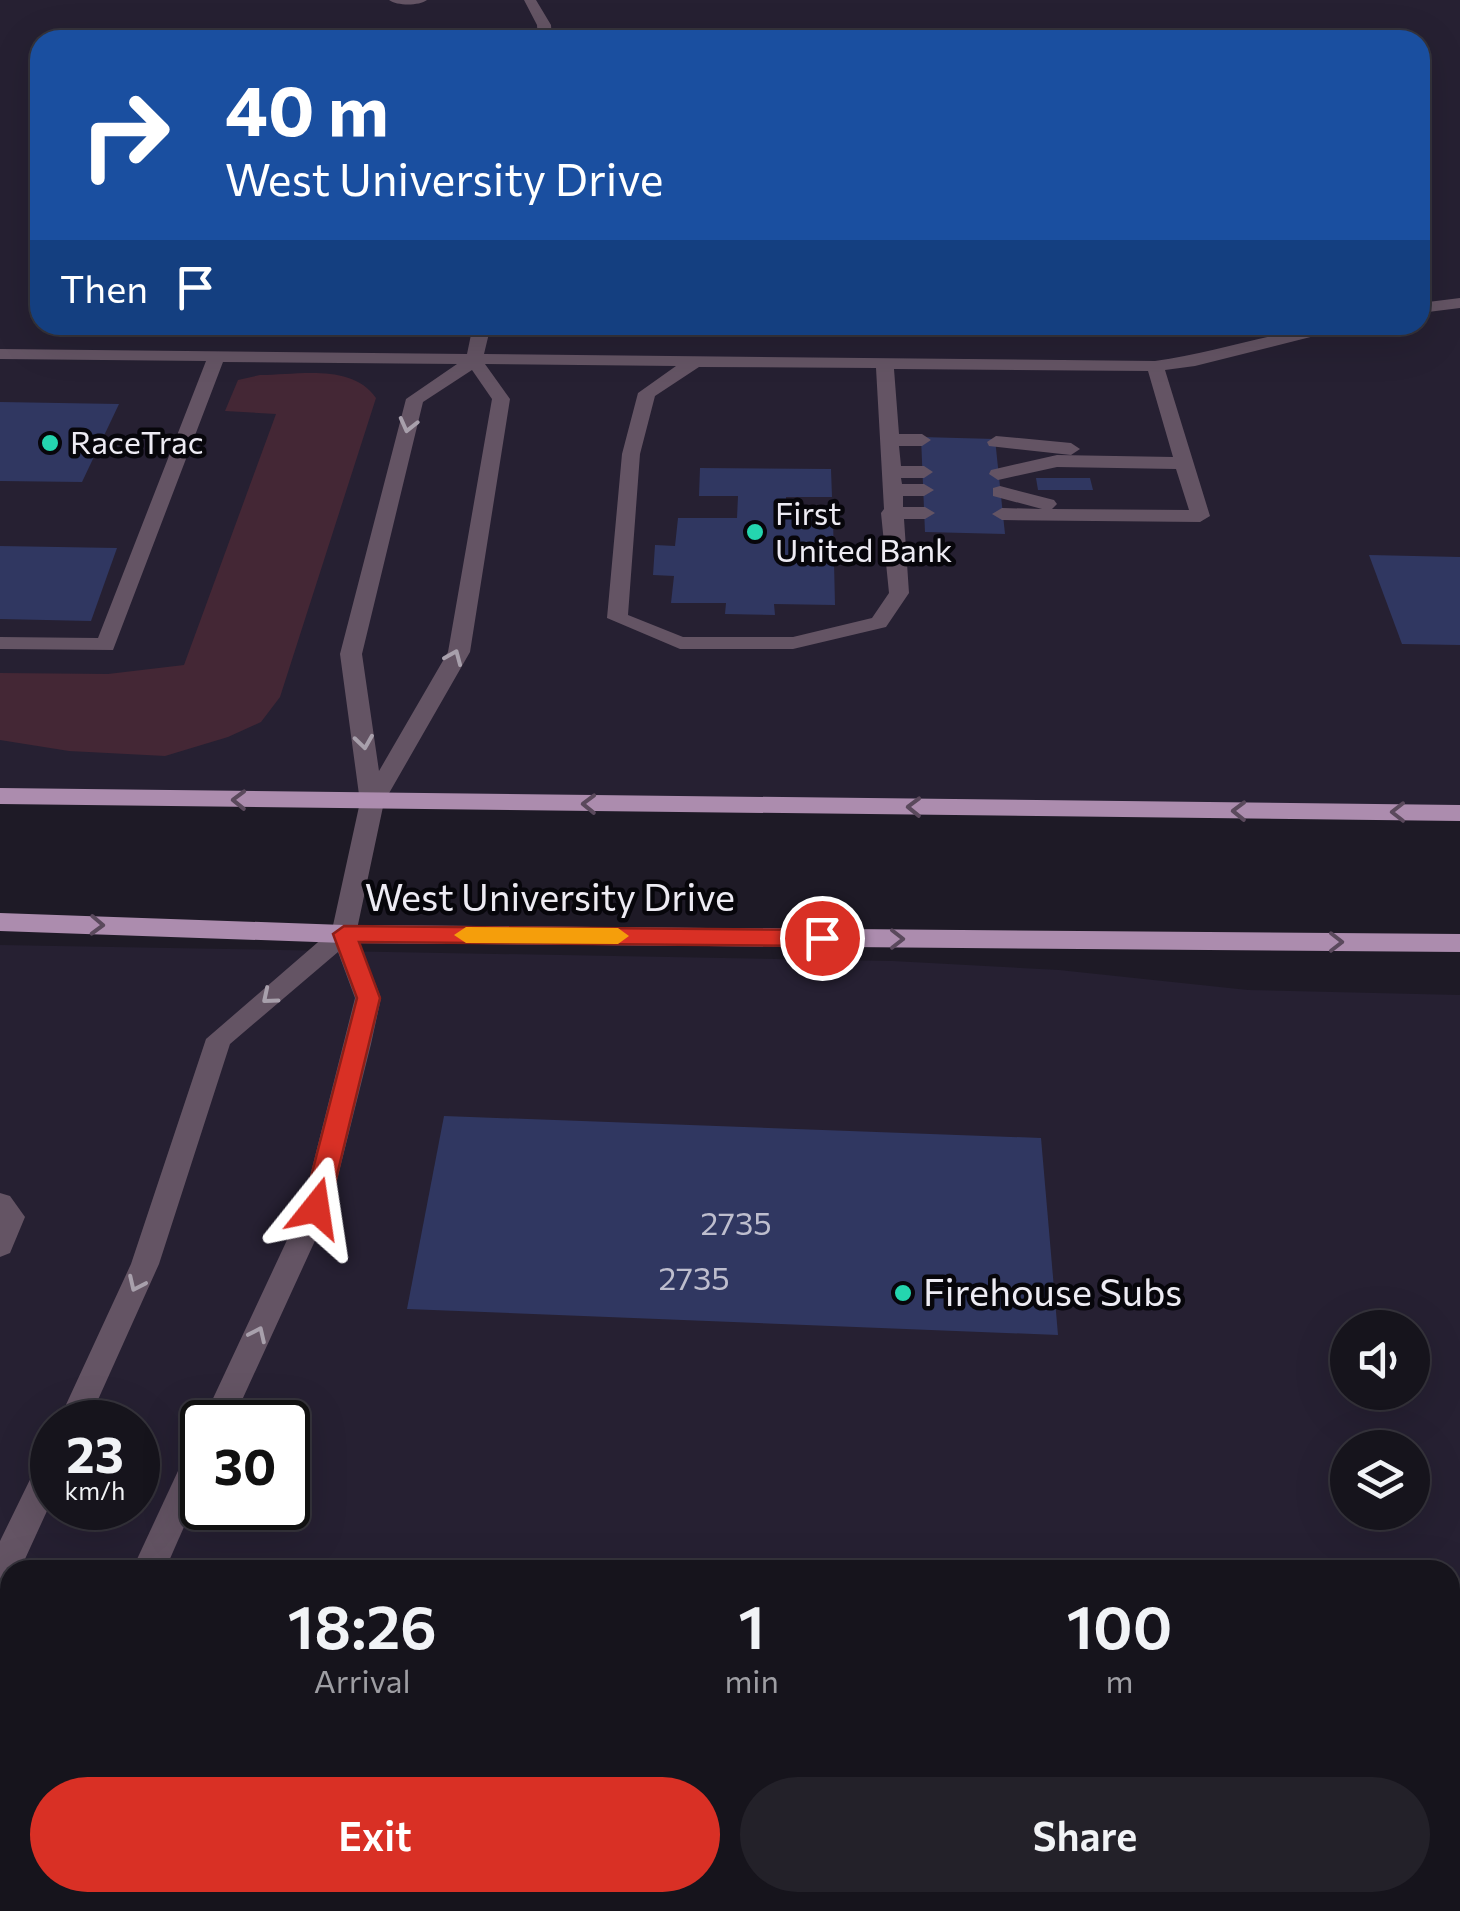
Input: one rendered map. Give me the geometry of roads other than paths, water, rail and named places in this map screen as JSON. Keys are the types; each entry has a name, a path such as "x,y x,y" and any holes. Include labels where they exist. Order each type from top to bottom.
{"main road":[{"path":"0,796 1460,813"},
{"name":"West University Drive","path":"0,922 344,934 1417,942"}],"street":[{"path":"394,0 418,0"},
{"path":"530,0 545,30"},
{"path":"1430,307 1460,303"},
{"path":"372,802 351,654 415,398 474,361 480,335"},
{"path":"0,354 1155,366 1195,361 1306,335"},
{"path":"0,643 106,646 216,357"},
{"path":"227,1400 316,1208 368,998 344,934 372,802 460,652 501,398 474,361"},
{"path":"692,363 647,393 630,454 617,618 680,643 793,643 879,623 898,593 885,364"},
{"path":"1003,522 1053,530 1086,515 1200,516 1155,366"},
{"path":"998,466 1056,454 1182,456"},
{"path":"998,466 1056,454"},
{"path":"888,464 923,464 888,464"},
{"path":"998,466 1086,515"},
{"path":"892,520 925,520"},
{"path":"83,1400 145,1264 218,1039 344,934"},
{"path":"1417,942 1460,946"},
{"path":"0,1204 11,1217 0,1245"},
{"path":"153,1560 180,1501"},
{"path":"8,1560 30,1513"}],"place":[{"name":"RaceTrac","path":"50,443"},
{"name":"First United Bank","path":"755,532"},
{"name":"Firehouse Subs","path":"903,1293"}]}
